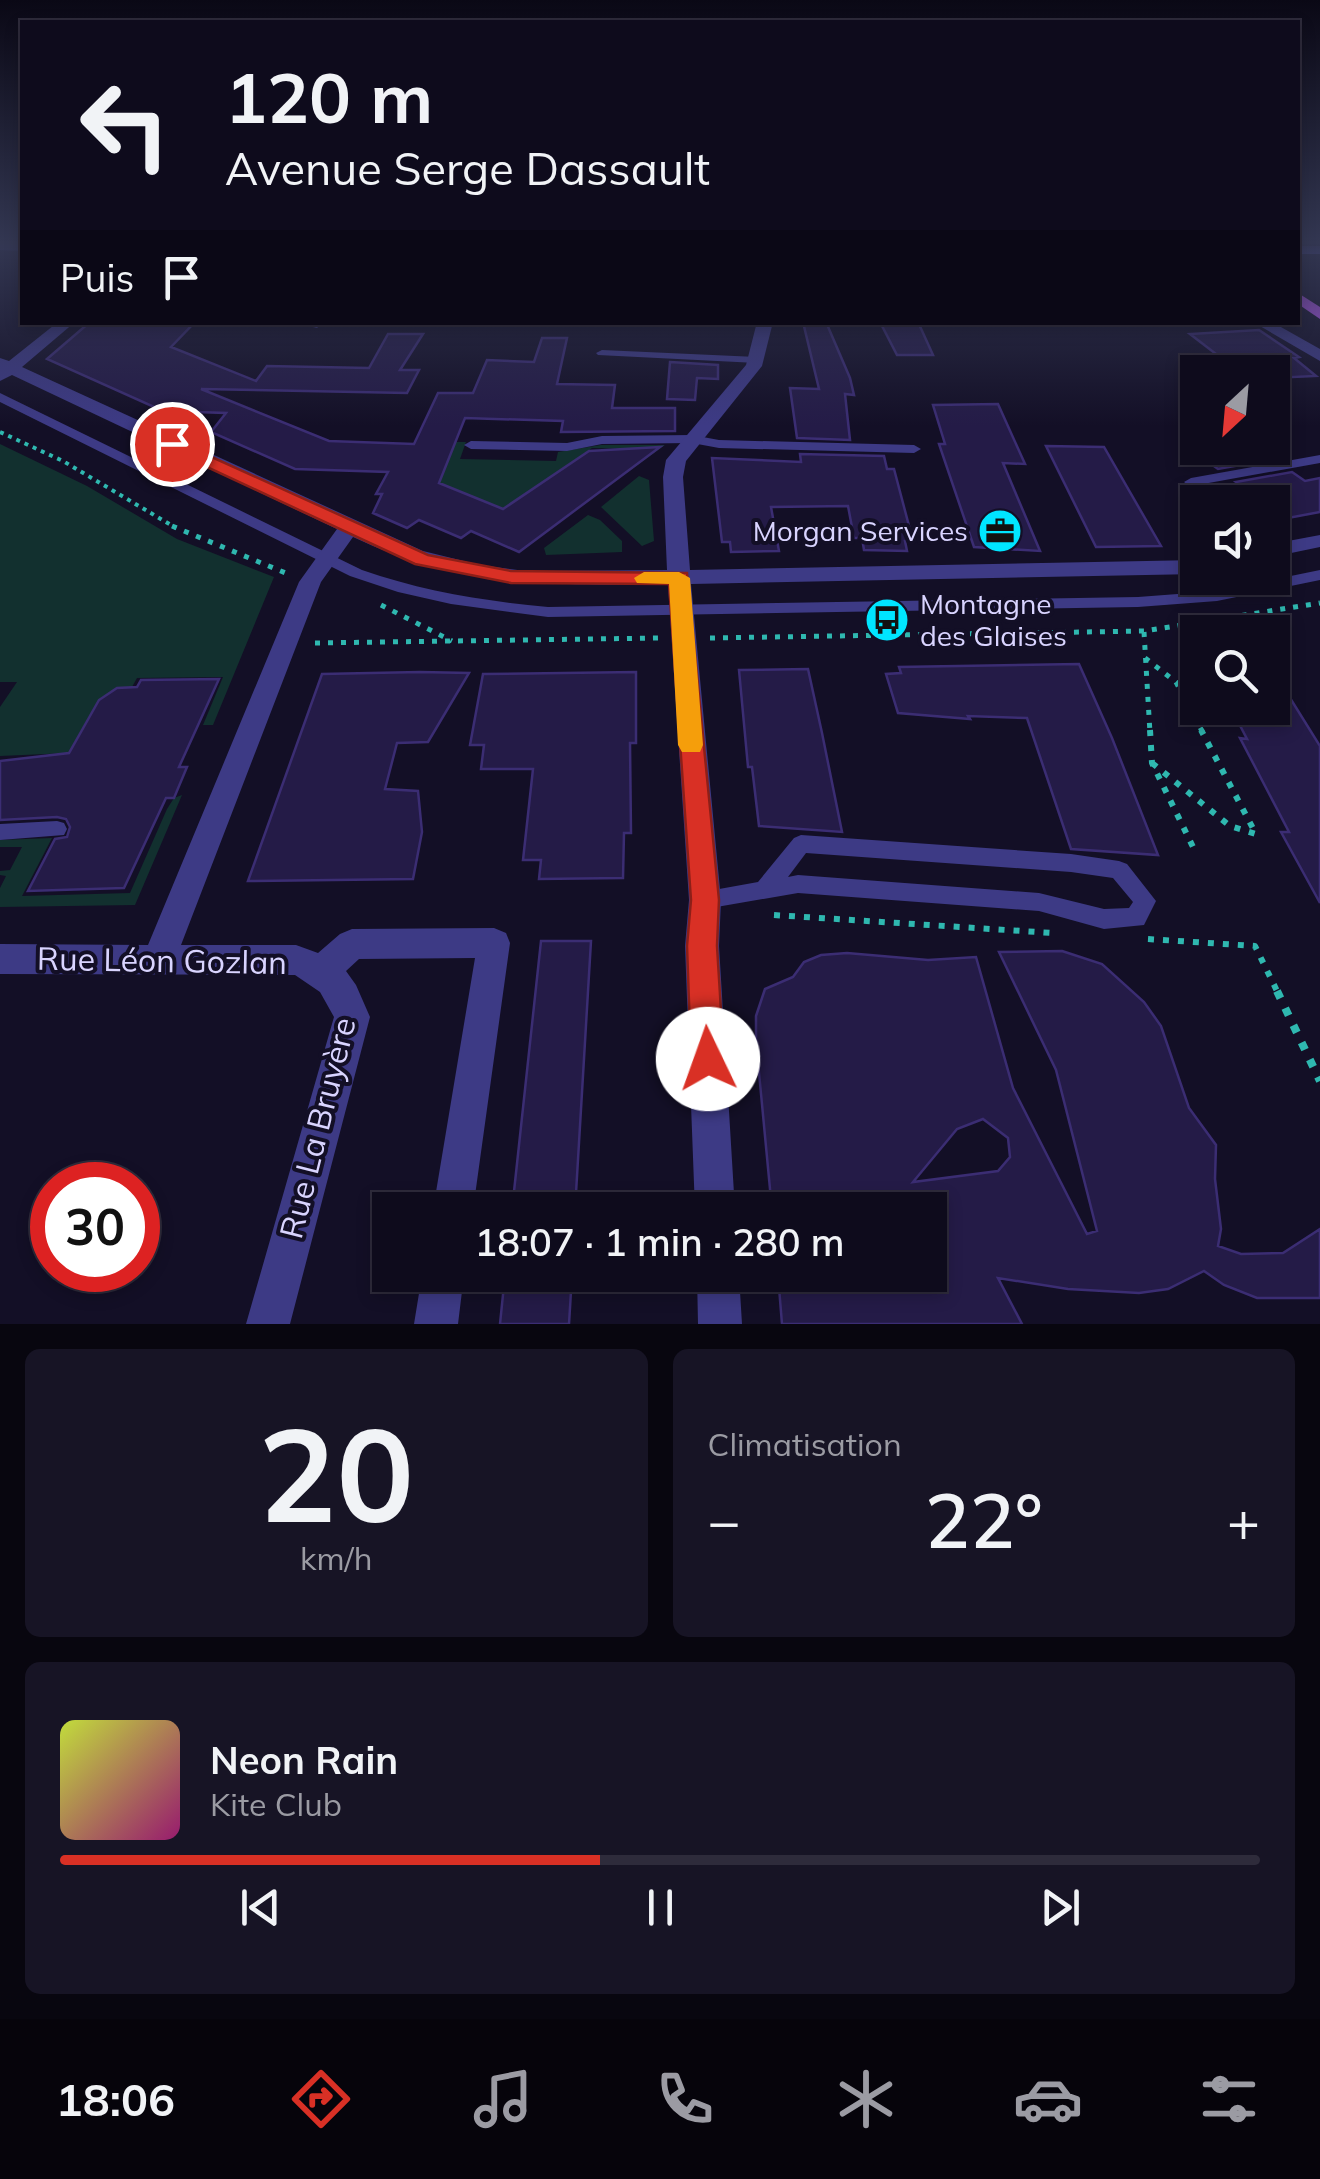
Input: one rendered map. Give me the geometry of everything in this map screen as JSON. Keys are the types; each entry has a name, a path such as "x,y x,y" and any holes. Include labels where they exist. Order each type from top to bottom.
{"street":[{"path":"64,325 3,369 422,560 480,573 542,579 682,608 1180,568"},
{"path":"714,1192 702,946 705,900 673,468 758,360 764,325"},
{"path":"1265,325 1320,356"},
{"path":"160,957 310,582 324,558 350,528"},
{"path":"1290,546 1320,541"},
{"path":"323,970 352,944 494,943 456,1192"},
{"name":"Rue Léon Gozlan","path":"0,959 296,960 323,970"},
{"name":"Rue La Bruyère","path":"268,1324 352,1017 346,995 323,970"},
{"path":"436,1324 441,1292"},
{"path":"719,1292 720,1324"}],"lane":[{"path":"602,354 758,360"},
{"path":"0,397 324,558 408,592 471,606 548,612 1178,600 1320,574"},
{"path":"471,445 566,447 602,440 692,440 914,449"},
{"path":"1195,485 1191,482 1320,458"},
{"path":"0,832 57,830"},
{"path":"705,900 765,890 798,884 1038,902 1104,919 1136,918 1144,901 1120,870 801,844 765,890"}],"path":[{"path":"0,432 63,462 182,532 310,582"},
{"path":"370,600 454,642"},
{"path":"286,643 454,642 682,608 1144,631 1320,603"},
{"path":"1144,631 1152,763 1194,849"},
{"path":"1145,658 1176,682 1256,834 1230,826 1152,763"},
{"path":"771,914 1062,933"},
{"path":"1139,938 1255,946 1320,1081"}],"green space":[{"path":"432,442 466,442 460,459 556,461 558,452 601,445 665,445 571,513 638,463 635,449 592,448 503,509 438,486 453,448"},
{"path":"0,444 87,486 177,539 274,577 213,725 203,725 223,677 137,678 132,687 109,694 100,702 69,753 0,756 0,707 17,682 0,682"},
{"path":"639,476 649,480 654,541 642,546 601,507"},
{"path":"588,515 600,520 622,541 622,552 546,555 544,548"},
{"path":"182,795 135,905 0,907 0,888 6,876 0,875 0,871 10,870 22,847 0,847 0,840 52,838 22,896 130,893 167,809 174,798"}],"building":[{"path":"87,325 192,325 171,347 256,381 267,366 369,368 388,334 423,334 400,370 419,370 407,393 201,389 329,441 414,444 438,393 473,393 487,360 534,362 542,338 567,338 557,384 615,385 612,408 675,408 675,431 561,432 563,421 465,418 439,483 503,509 589,451 660,447 519,552 471,531 461,538 419,520 407,528 373,513 382,494 376,494 388,472 295,469 211,432 226,413 163,411 47,359"},
{"path":"804,325 827,325 850,378 854,395 845,394 850,440 797,438 790,388 819,389"},
{"path":"882,325 919,325 933,355 897,355"},
{"path":"1259,330 1299,357 1294,358 1316,376 1290,377 1290,355 1217,355 1190,334"},
{"path":"670,362 718,365 718,379 697,378 695,400 667,399"},
{"path":"998,404 1025,464 1003,463 1040,551 974,547 939,444 945,444 933,405"},
{"path":"1046,446 1104,447 1161,546 1096,547"},
{"path":"800,454 884,456 887,469 894,469 913,541 905,541 907,551 864,550 862,538 854,538 848,506 771,507 779,551 731,552 730,542 722,542 712,458 801,462"},
{"path":"1292,472 1305,481 1320,478 1320,512 1290,518 1290,485 1236,482"},
{"path":"1079,664 1158,855 1071,849 1027,718 968,716 970,719 898,713 886,674 901,673 899,667"},
{"path":"808,669 842,832 759,826 752,767 748,767 739,670"},
{"path":"636,672 636,743 630,743 631,833 624,833 623,878 539,879 541,860 523,860 533,769 481,769 484,745 470,745 483,674"},
{"path":"469,673 428,742 397,743 385,789 418,791 422,832 413,879 248,881 322,674"},
{"path":"219,679 179,767 187,767 174,798 166,798 124,888 28,891 55,839 67,837 70,827 66,819 57,817 0,820 0,761 69,753 99,700 117,688 137,687 141,680"},
{"path":"1290,698 1320,746 1320,903 1281,832 1289,832 1240,738 1247,739 1240,725 1290,725"},
{"path":"541,941 591,941 576,1192 514,1192"},
{"path":"1062,951 1102,964 1144,1002 1161,1026 1189,1108 1216,1145 1215,1179 1221,1229 1218,1246 1241,1254 1283,1253 1320,1229 1320,1298 1257,1298 1224,1285 1204,1271 1168,1289 1139,1293 1068,1289 998,1278 1022,1324 782,1324 779,1292 947,1292 947,1192 770,1192 756,1041 756,1016 765,989 793,977 804,962 821,955 847,953 928,960 976,957 1013,1088 1087,1234 1097,1231 1056,1070 999,952","holes":["983,1119 1008,1138 1010,1157 998,1171 913,1182 957,1129"]},
{"path":"503,1292 571,1292 569,1324 500,1324"}],"slow traffic":[{"path":"644,578 679,578 691,745"}],"place":[{"name":"Morgan Services","path":"1000,531"},
{"name":"Montagne des Glaises","path":"887,620"}],"route":[{"path":"172,444 422,560 511,577 679,578 705,900 702,946 708,1059"}]}
